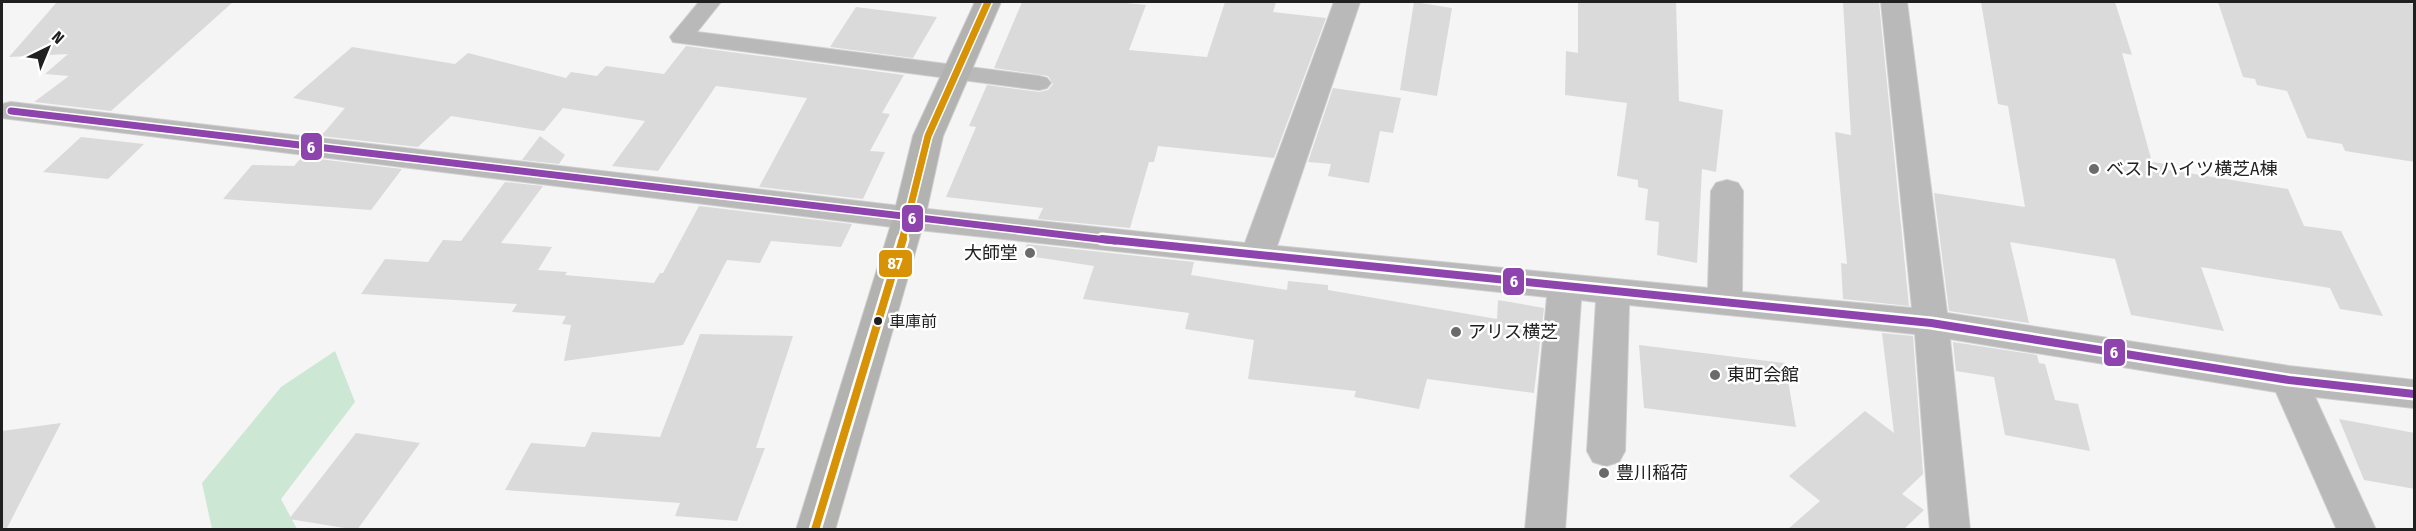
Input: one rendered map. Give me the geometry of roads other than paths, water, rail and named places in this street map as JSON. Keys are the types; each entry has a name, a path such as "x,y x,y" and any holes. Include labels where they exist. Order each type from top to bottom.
{"main road":[{"path":"815,530 909,218 928,136 988,2"}],"street":[{"path":"1257,256 1347,2"},
{"path":"1894,2 1931,323 1950,530"},
{"path":"5,109 909,218 1257,256 1931,323 2289,380 2415,394"},
{"path":"1725,302 1727,191"},
{"path":"1545,530 1565,286"},
{"path":"1606,451 1613,291"},
{"path":"2289,380 2357,530"}],"lane":[{"path":"710,2 681,37 1039,84"}],"place":[{"name":"ベストハイツ横芝A棟","path":"2094,169"},
{"name":"大師堂","path":"1030,253"},
{"name":"車庫前","path":"878,321"},
{"name":"アリス横芝","path":"1456,332"},
{"name":"東町会館","path":"1715,375"},
{"name":"豊川稲荷","path":"1604,473"}]}
